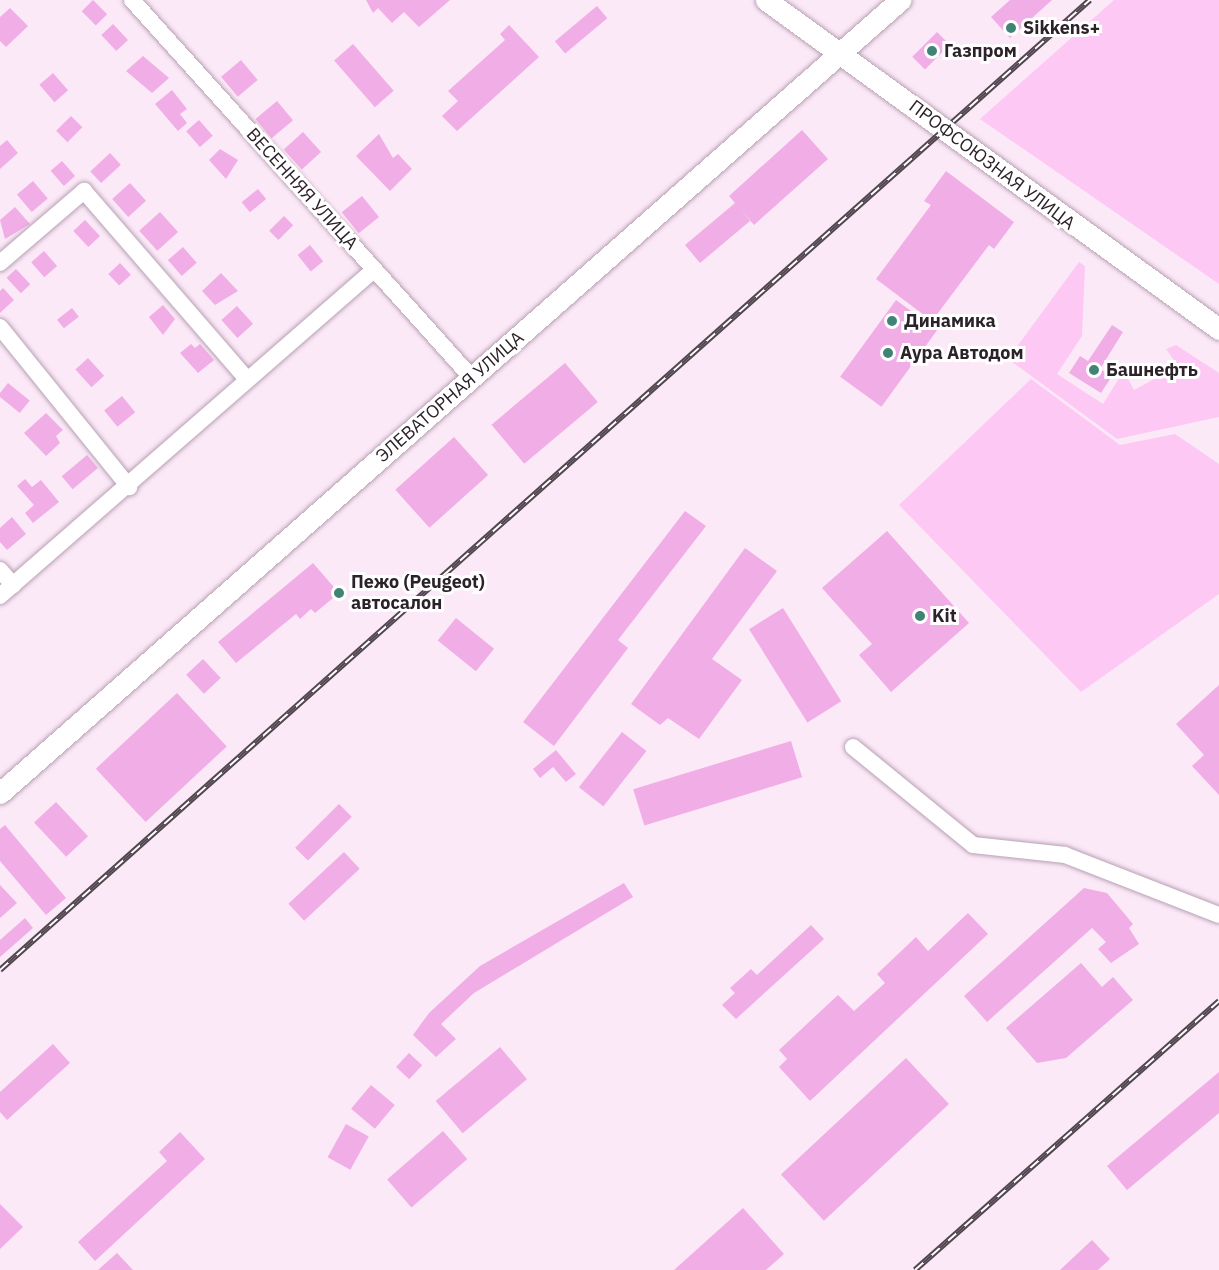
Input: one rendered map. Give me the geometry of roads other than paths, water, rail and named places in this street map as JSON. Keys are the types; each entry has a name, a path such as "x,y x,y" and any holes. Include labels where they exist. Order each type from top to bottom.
{"main road":[{"name":"ПРОФСОЮЗНАЯ УЛИЦА","path":"766,0 1219,329"},
{"name":"ЭЛЕВАТОРНАЯ УЛИЦА","path":"0,794 900,0"}],"street":[{"name":"ВЕСЕННЯЯ УЛИЦА","path":"132,0 472,378"},
{"path":"0,263 84,191 246,378"},
{"path":"0,570 7,591 129,487 246,378 374,270"},
{"path":"0,327 129,487"},
{"path":"853,747 973,845 1065,855 1219,915"}],"railway":[{"path":"0,970 1090,0"},
{"path":"915,1270 1219,1001"}],"place":[{"name":"Sikkens+","path":"1011,28"},
{"name":"Газпром","path":"932,51"},
{"name":"Динамика","path":"892,321"},
{"name":"Аура Автодом","path":"888,353"},
{"name":"Башнефть","path":"1094,370"},
{"name":"Пежо (Peugeot) автосалон","path":"339,593"},
{"name":"Kit","path":"920,616"}]}
